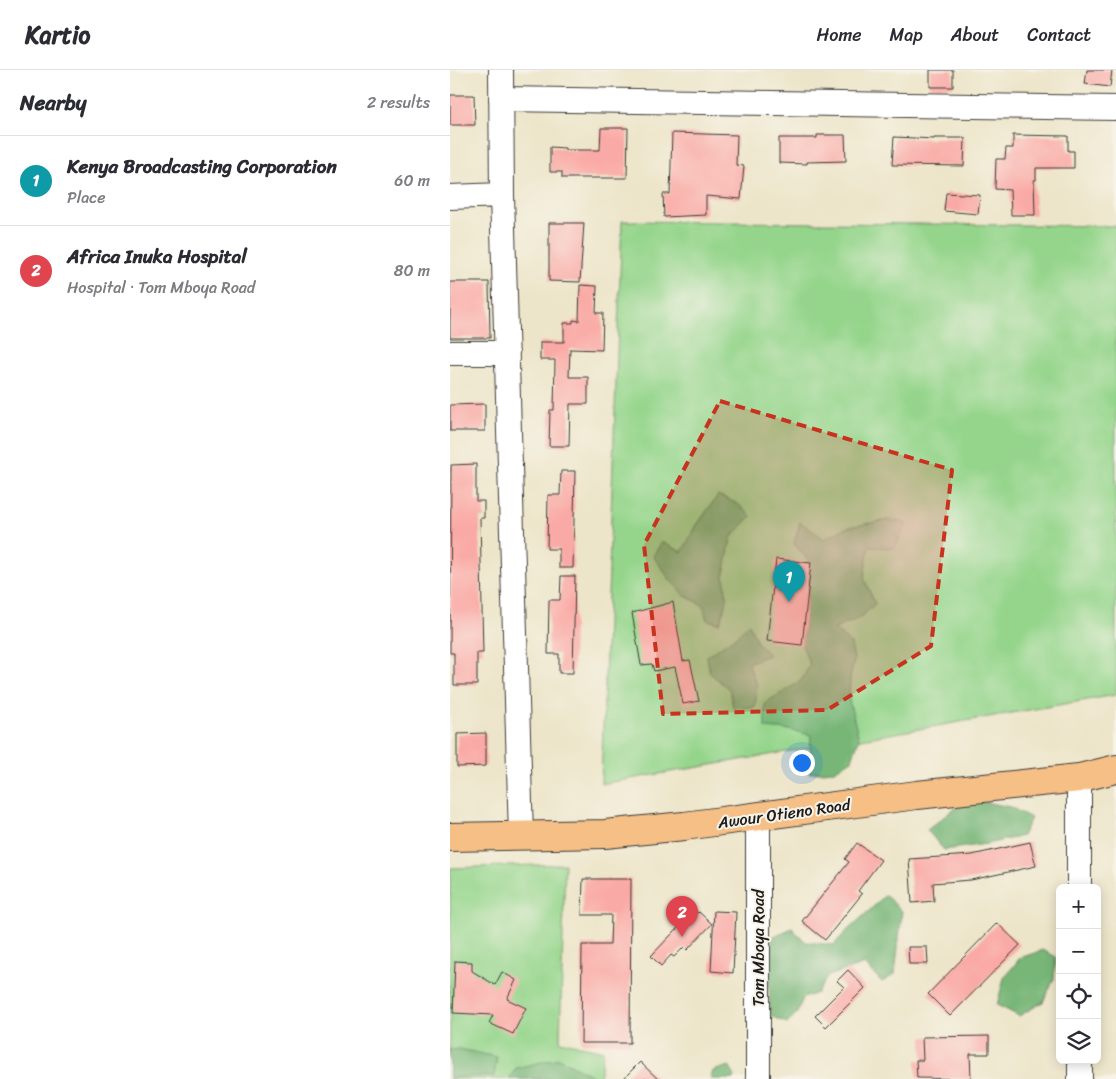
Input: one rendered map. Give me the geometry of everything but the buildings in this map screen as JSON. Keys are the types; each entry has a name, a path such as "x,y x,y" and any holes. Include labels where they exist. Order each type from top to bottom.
{"main road":[{"name":"Awour Otieno Road","path":"450,837 605,834 684,826 917,795 1079,778 1116,769"}],"street":[{"path":"501,70 502,195 521,836"},
{"path":"501,99 1116,108"},
{"path":"450,197 502,195"},
{"path":"450,353 507,353"},
{"path":"1079,778 1079,884"},
{"name":"Tom Mboya Road","path":"758,817 758,1079"},
{"path":"1080,1064 1080,1079"}],"highlighted area":[{"path":"720,401 952,470 931,646 827,710 663,714 644,545"}],"green space":[{"path":"622,221 1116,226 1116,695 601,784"},
{"path":"718,495 738,504 751,516 731,538 724,575 727,600 720,623 707,620 703,605 685,596 671,581 653,556 662,542 682,552 697,525"},
{"path":"888,520 907,523 895,548 869,547 864,578 875,604 861,617 834,629 851,644 854,660 850,679 849,700 859,739 852,760 834,771 809,773 811,735 790,730 765,728 765,703 801,681 810,665 802,645 811,563 794,544 800,522 824,539 848,527"},
{"path":"749,624 757,642 769,655 748,663 757,686 755,707 733,708 730,690 710,673 707,656 735,637"},
{"path":"979,801 1010,807 1031,818 1022,836 986,844 944,850 927,830 955,808"},
{"path":"565,864 560,1041 603,1051 600,1079 450,1079 450,868"},
{"path":"885,895 902,911 895,974 882,982 865,964 828,976 817,993 803,998 797,1013 787,1023 771,1016 769,977 772,937 792,928 806,942 834,945"},
{"path":"1043,950 1056,957 1054,979 1043,1002 1019,1016 997,1005 1004,978 1020,958"},
{"path":"460,1049 497,1057 494,1076 454,1077 450,1079 450,1050"},
{"path":"559,1058 596,1078 611,1079 509,1079 516,1068"},
{"path":"729,1066 734,1075 733,1079 710,1079 713,1071"}],"place":[{"name":"Kenya Broadcasting Corporation","path":"789,602"},
{"name":"Africa Inuka Hospital","path":"682,937"}]}
